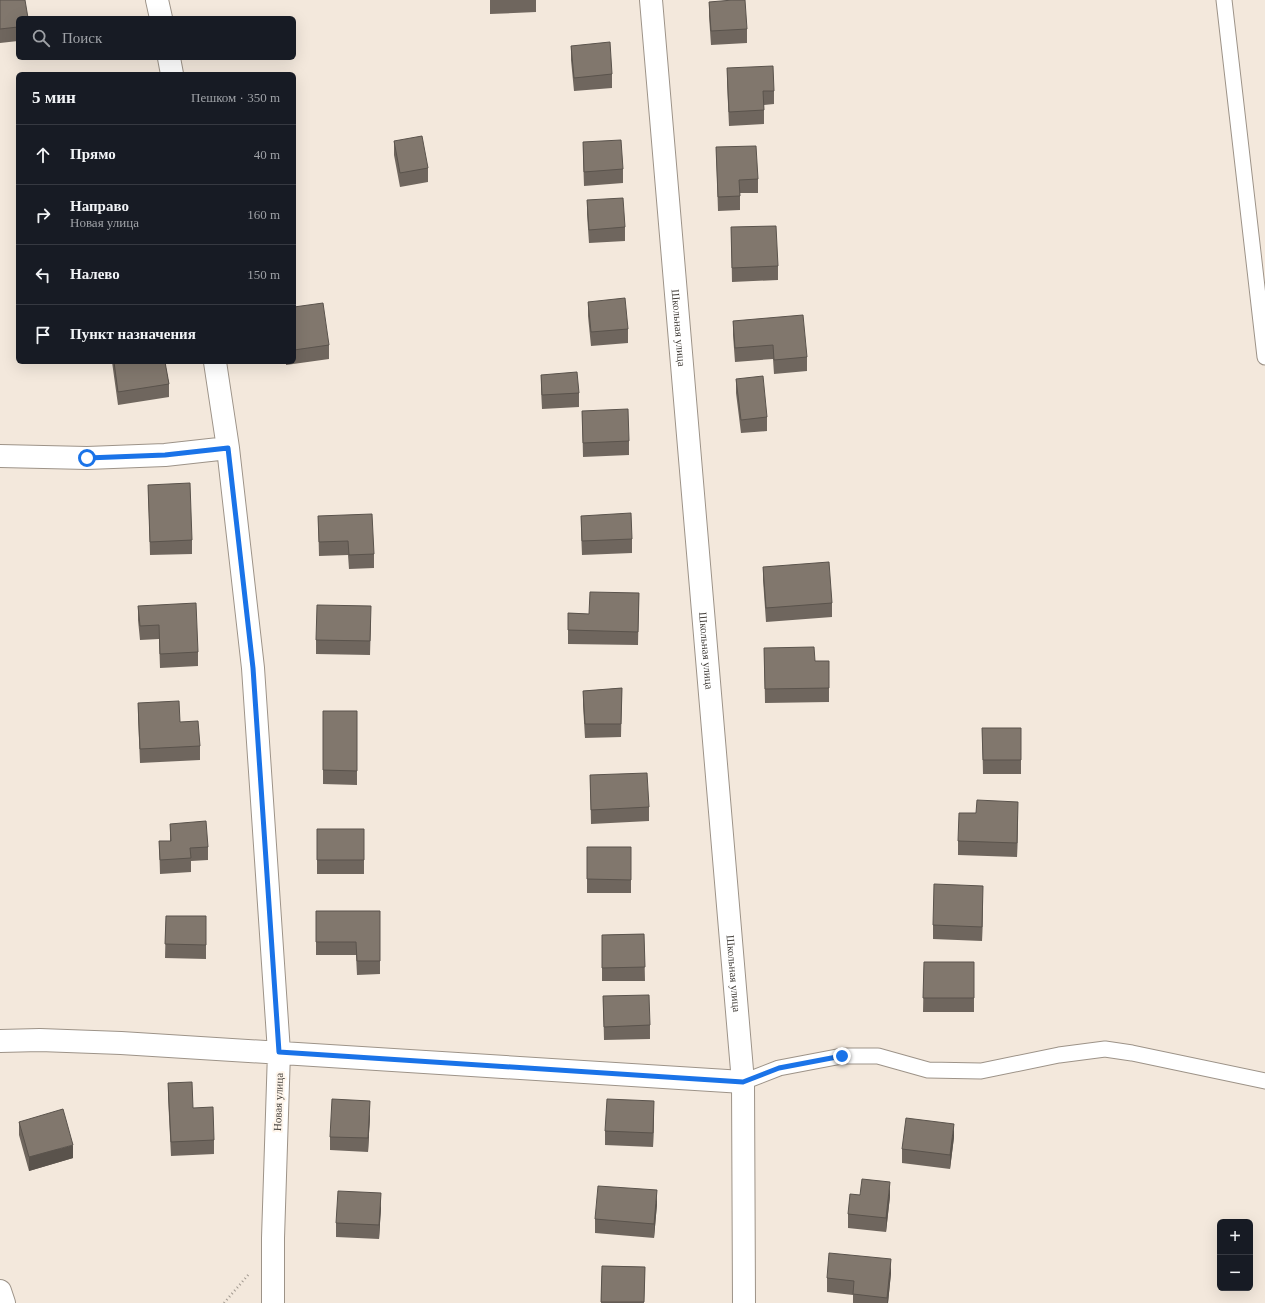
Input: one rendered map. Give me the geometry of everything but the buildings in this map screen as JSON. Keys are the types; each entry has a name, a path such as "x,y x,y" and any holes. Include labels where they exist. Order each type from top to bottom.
{"street":[{"path":"157,0 161,16"},
{"name":"Школьная улица","path":"651,0 743,1082 744,1303"},
{"path":"169,60 172,72"},
{"name":"Новая улица","path":"215,364 228,448 253,668 279,1052 273,1238 273,1303"},
{"path":"0,456 87,458 165,455 228,448"},
{"path":"0,1041 40,1040 279,1052 743,1082"},
{"path":"0,1291 4,1303"}],"lane":[{"path":"1224,0 1265,357"},
{"path":"743,1082 779,1068 842,1056 878,1056 928,1070 981,1071 1059,1055 1105,1050 1132,1053 1265,1081"}],"route":[{"path":"87,458 165,455 228,448 253,668 279,1052 743,1082 779,1068 842,1056"}]}
